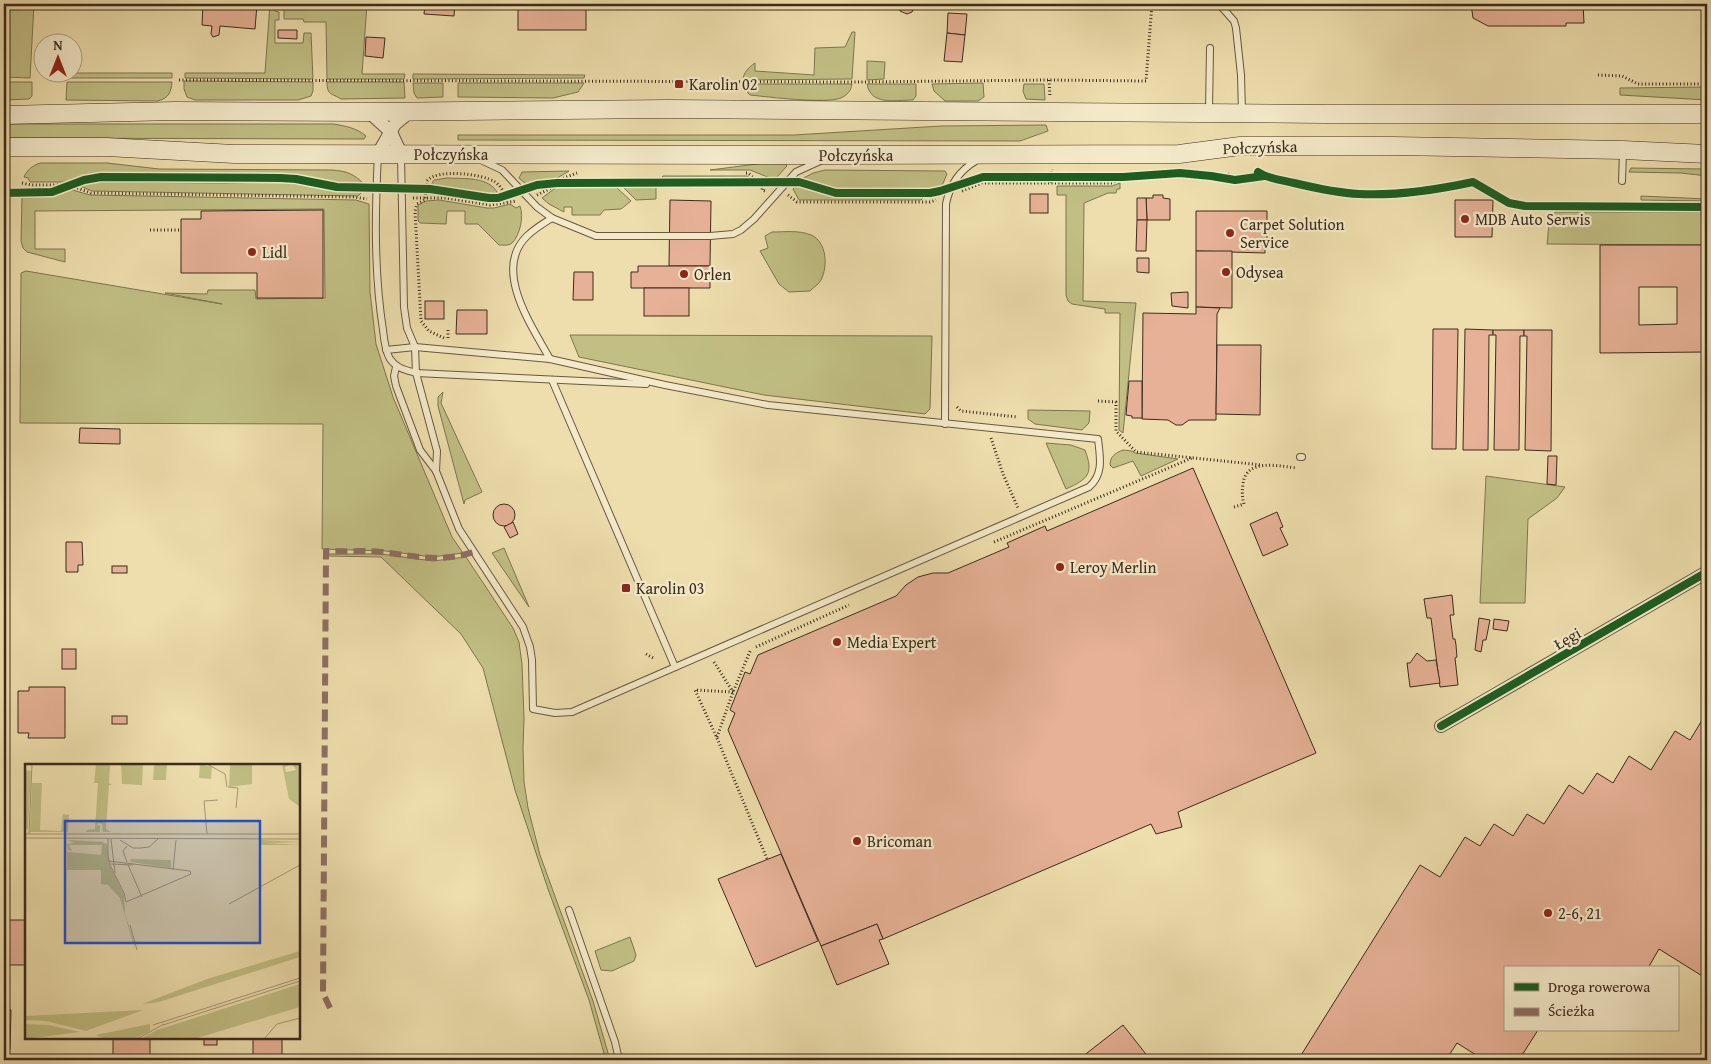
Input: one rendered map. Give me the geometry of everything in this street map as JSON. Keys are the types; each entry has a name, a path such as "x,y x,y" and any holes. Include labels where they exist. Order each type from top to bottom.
{"main road":[{"name":"Połczyńska","path":"4,115 175,111 369,112 412,110 677,109 1707,114"},
{"name":"Połczyńska","path":"4,147 106,147 234,154 832,155 1180,154 1240,146 1433,146 1536,150 1623,150 1707,156"}],"street":[{"path":"378,154 395,124 412,110"},
{"path":"369,112 391,132 401,154"},
{"name":"Łęgi","path":"1441,726 1707,572"}],"lane":[{"path":"1219,4 1234,21 1236,28 1241,75 1242,113"},
{"path":"1209,113 1210,48"},
{"path":"1622,181 1623,150"},
{"path":"378,154 378,299 386,350 396,367 416,373 665,385"},
{"path":"401,154 404,307 407,328 415,348 416,373 437,451 436,470"},
{"path":"945,424 946,204 950,188 959,174 985,154"},
{"path":"471,155 502,170 536,207 552,218 596,236 710,236 733,234 741,230 754,218 796,172 832,155"},
{"path":"550,359 519,300 514,286 512,264 517,250 527,236 552,218"},
{"path":"386,350 415,348 550,359 665,385 768,405 1098,440 1101,466 1094,483 1089,487 572,712 555,713 533,709 531,653 523,627 460,529 436,470 420,450 396,386 394,376 396,367"},
{"path":"552,380 675,667"},
{"path":"569,910 615,1042 619,1060"}],"path":[{"path":"178,80 869,82 1146,80 1152,4"},
{"path":"1598,75 1622,76 1638,84 1707,84"},
{"path":"1049,80 1051,100"},
{"path":"537,195 561,179 576,172 584,172"},
{"path":"738,172 748,172 760,182 763,186 762,190 766,191"},
{"path":"453,339 442,338 429,331 421,321 415,211 417,204 425,200 428,180 432,176 444,175 483,176 502,189 506,199"},
{"path":"1211,176 1233,177"},
{"path":"950,188 983,177 1123,177"},
{"path":"958,192 982,184 1112,183 1123,177"},
{"path":"30,193 52,192 84,180"},
{"path":"750,182 786,182"},
{"path":"22,183 31,185 69,185 91,193 353,197 368,199"},
{"path":"506,199 521,190 537,185 576,183"},
{"path":"402,188 425,193 518,201"},
{"path":"414,198 425,193"},
{"path":"787,195 797,202 930,202 937,200"},
{"path":"150,230 181,230"},
{"path":"448,329 448,338"},
{"path":"1098,402 1116,402 1116,432 1136,452 1299,468 1301,457"},
{"path":"956,406 961,411 1018,417"},
{"path":"1010,417 990,438 1019,510"},
{"path":"988,545 1192,458"},
{"path":"1234,507 1244,504 1242,490 1246,473 1253,467 1262,465"},
{"path":"756,647 855,603"},
{"path":"717,738 751,649"},
{"path":"710,652 715,665 733,692"},
{"path":"646,654 655,659"},
{"path":"733,692 695,690 767,859"}],"shaded area":[{"path":"4,4 34,4 30,78 4,77"},
{"path":"270,4 275,4 275,11 279,12 279,20 275,20 275,43 303,43 304,33 311,33 313,79 185,78 185,73 265,73"},
{"path":"284,4 367,4 362,74 405,74 404,79 327,79 326,22 304,22 303,19 284,19"},
{"path":"852,32 855,32 852,79 743,80 747,70 755,63 755,71 814,75 815,48 845,47"},
{"path":"867,61 885,62 884,79 867,80"},
{"path":"82,73 172,73 172,78 82,78"},
{"path":"413,74 585,75 584,78 413,79"},
{"path":"184,81 313,82 313,91 311,96 298,100 195,100 187,97"},
{"path":"4,82 32,82 32,96 29,99 4,100"},
{"path":"67,82 172,82 169,94 158,101 66,100"},
{"path":"327,82 404,82 405,98 341,99 329,92"},
{"path":"413,83 443,83 443,97 417,98 414,93"},
{"path":"458,83 584,83 578,92 553,98 458,97"},
{"path":"983,83 984,97 978,101 945,101 934,91 932,84"},
{"path":"744,84 852,84 850,91 841,98 833,100 797,100 750,95 746,91"},
{"path":"867,84 916,84 916,96 913,100 892,101 879,99 869,91"},
{"path":"1024,84 1044,84 1045,100 1026,99 1023,91"},
{"path":"1707,87 1707,100 1620,95 1620,88"},
{"path":"4,124 334,124 355,129 366,136 364,139 4,138"},
{"path":"1046,125 1048,131 1020,141 458,140 458,135 794,135 941,126"},
{"path":"40,163 107,163 159,169 332,170 350,174 364,184 329,182 281,175 232,177 101,174 68,182 30,182 28,178 24,177 25,175 30,168"},
{"path":"765,163 785,163 787,166 776,178 770,178 750,170 710,170"},
{"path":"1631,168 1702,169 1707,176 1681,173 1629,172"},
{"path":"825,170 945,171 947,174 941,188 911,190 842,190 802,179 813,173"},
{"path":"569,171 554,180 526,184 519,178 522,172"},
{"path":"663,176 747,176 751,179 660,180"},
{"path":"447,178 483,181 494,188 498,194 485,195 431,185 434,180"},
{"path":"94,182 282,182 362,192 358,196 92,191 78,185"},
{"path":"1120,183 1120,189 1117,189 1116,193 1108,193 1084,203 1083,301 1136,303 1123,433 1119,430 1120,313 1105,313 1105,309 1072,304 1068,301 1066,295 1066,195 1057,195 1057,186 1112,186"},
{"path":"797,185 835,197 924,197 921,200 799,200 793,189"},
{"path":"558,186 615,186 631,201 621,209 604,210 600,215 572,215 572,207 564,207 564,212 542,198"},
{"path":"623,187 656,187 656,199 636,200"},
{"path":"69,189 90,195 356,200 369,204 370,292 376,344 393,397 452,537 463,553 432,557 386,551 322,549 323,424 20,423 21,273 26,271 222,304 165,293 207,294 208,290 255,290 256,299 325,298 324,209 35,211 35,249 65,249 65,262 27,252 23,248 21,241 22,196 52,196"},
{"path":"1641,196 1707,199 1707,201 1641,200"},
{"path":"439,200 487,208 510,204 516,208 520,206 521,220 515,240 510,244 499,245 478,224 465,224 465,211 447,211 446,224 420,223 418,221 418,205 426,201"},
{"path":"1555,212 1707,212 1707,245 1547,244 1550,214"},
{"path":"772,232 802,232 816,238 820,243 825,255 825,268 820,281 810,291 789,292 779,284 760,251 768,248 765,236"},
{"path":"570,335 932,336 930,409 925,414 764,395 579,357"},
{"path":"443,392 441,403 482,492 465,500 464,504 438,406 438,397"},
{"path":"1028,410 1090,411 1089,423 1082,430 1035,424 1028,419"},
{"path":"1046,443 1071,445 1085,450 1089,470 1084,479 1066,489"},
{"path":"1123,450 1178,459 1141,476 1133,461 1113,468 1110,465 1114,456"},
{"path":"1486,476 1565,487 1557,498 1528,519 1525,603 1480,603"},
{"path":"504,548 529,607 492,553"},
{"path":"328,554 381,554 433,561 466,557 513,628 519,642 522,664 524,782 528,808 540,855 593,1001 610,1060 604,1060 605,1057 589,1000 548,889 515,790 483,668 461,634 381,557 328,556"},
{"path":"630,937 636,955 634,961 612,971 601,970 595,951"}],"building":[{"path":"203,4 257,4 255,29 220,26 219,35 213,37 211,34 212,26 202,25"},
{"path":"425,4 455,4 454,16 424,14"},
{"path":"518,4 586,4 586,30 518,30"},
{"path":"898,4 933,4 933,7 915,6 912,12 907,14 900,11"},
{"path":"1471,4 1583,4 1584,23 1566,23 1566,26 1488,26 1473,18"},
{"path":"948,13 967,14 965,35 947,33"},
{"path":"278,30 297,30 297,39 278,38"},
{"path":"947,33 965,35 962,62 944,61"},
{"path":"366,37 385,38 383,58 365,56"},
{"path":"1030,194 1048,194 1048,213 1030,213"},
{"path":"1153,195 1163,195 1163,198 1170,199 1170,220 1147,220 1146,198 1153,198"},
{"path":"1137,198 1146,198 1147,220 1137,220"},
{"path":"670,200 711,201 710,266 669,266"},
{"path":"1455,200 1493,200 1492,237 1455,237"},
{"name":"Lidl","path":"323,210 323,298 257,298 257,273 181,273 181,219 201,219 201,211"},
{"path":"1196,211 1267,211 1267,244 1265,244 1265,253 1196,251"},
{"path":"1137,220 1147,220 1146,251 1136,251"},
{"path":"1600,245 1706,245 1706,352 1600,353","holes":["1639,287 1677,287 1677,324 1639,325"]},
{"path":"1196,251 1232,251 1232,308 1196,307"},
{"path":"1137,258 1149,258 1149,273 1137,272"},
{"path":"638,266 710,266 710,288 631,288 631,272 638,272"},
{"path":"574,272 593,272 593,300 573,300"},
{"path":"644,288 689,288 689,316 644,316"},
{"path":"1188,292 1188,308 1172,306 1171,293"},
{"path":"425,301 444,301 444,319 425,319"},
{"path":"1196,307 1220,308 1217,314 1216,420 1189,420 1182,425 1176,425 1168,420 1142,419 1143,313 1196,314"},
{"path":"457,310 487,310 487,334 456,334"},
{"path":"1433,329 1458,329 1456,449 1432,449"},
{"path":"1465,329 1493,330 1493,335 1489,335 1488,450 1463,450"},
{"path":"1493,330 1524,330 1524,336 1520,336 1519,450 1494,450 1496,335 1493,335"},
{"path":"1524,330 1552,330 1551,451 1525,450 1527,336 1524,336"},
{"path":"1217,345 1261,345 1260,415 1216,414"},
{"path":"1129,381 1142,381 1142,418 1132,418 1132,416 1126,415"},
{"path":"80,428 120,429 120,444 79,443"},
{"path":"1548,456 1557,456 1556,485 1547,484"},
{"path":"1193,468 1316,753 1178,812 1182,827 1156,834 1151,824 883,939 877,924 821,946 728,730 735,713 730,710 745,672 750,674 758,655 896,596 906,585 918,577 933,573 948,573 1009,547 1007,543 1045,526 1047,531"},
{"path":"504,504 512,507 515,515 512,523 504,526 496,523 493,515 496,507"},
{"path":"1277,512 1283,527 1280,528 1288,545 1263,556 1250,524"},
{"path":"513,522 518,534 510,538 504,527"},
{"path":"66,542 82,542 83,565 78,565 78,572 66,572"},
{"path":"112,566 127,566 127,573 112,573"},
{"path":"1452,595 1454,615 1450,615 1453,639 1455,639 1456,645 1457,657 1455,658 1458,685 1440,687 1431,618 1427,618 1424,599"},
{"path":"1479,618 1490,620 1486,640 1483,640 1481,652 1475,650"},
{"path":"1494,619 1509,621 1507,631 1493,629"},
{"path":"62,649 76,649 76,669 62,669"},
{"path":"1417,653 1427,661 1436,660 1440,683 1410,687 1407,663 1410,663"},
{"path":"29,687 65,687 65,738 28,738 29,733 18,733 18,691 29,691"},
{"name":"2-6, 21","path":"1707,712 1707,979 1659,949 1649,966 1504,966 1504,1032 1537,1032 1519,1060 1484,1060 1457,1043 1446,1060 1298,1060 1420,865 1440,877 1465,837 1480,846 1494,824 1513,836 1527,814 1544,824 1569,785 1583,794 1597,773 1613,783 1629,756 1651,770 1675,731 1690,740"},
{"path":"112,716 127,716 127,724 112,724"},
{"path":"781,854 818,941 756,967 718,879"},
{"path":"4,920 25,920 25,965 4,965"},
{"path":"877,924 883,939 879,940 889,964 837,985 821,946"},
{"path":"4,1010 11,1010 10,1049 4,1049"},
{"path":"1123,1025 1149,1058 1147,1060 1078,1060"},
{"path":"113,1039 150,1039 150,1060 113,1060"},
{"path":"204,1039 217,1039 217,1045 204,1045"},
{"path":"253,1039 282,1039 282,1060 253,1060"}],"marked path":[{"path":"330,1008 323,993 326,551 374,551 439,558 474,552"}],"cycle path":[{"path":"1258,172 1275,179 1326,190 1351,193 1402,193 1473,182 1509,203 1525,206 1707,207"},
{"path":"4,193 52,192 84,180 101,177 281,178 337,187 430,189 498,198 537,185 557,183 799,182 836,193 930,193 983,177 1123,177 1180,173 1235,180 1264,176"},
{"path":"1441,726 1707,572"}],"place":[{"name":"Karolin 02","path":"679,84"},
{"name":"MDB Auto Serwis","path":"1465,219"},
{"name":"Carpet Solution Service","path":"1230,233"},
{"name":"Lidl","path":"252,252"},
{"name":"Odysea","path":"1226,272"},
{"name":"Orlen","path":"684,274"},
{"name":"Leroy Merlin","path":"1060,567"},
{"name":"Karolin 03","path":"626,588"},
{"name":"Media Expert","path":"837,642"},
{"name":"Bricoman","path":"857,841"},
{"name":"2-6, 21","path":"1548,913"}]}
